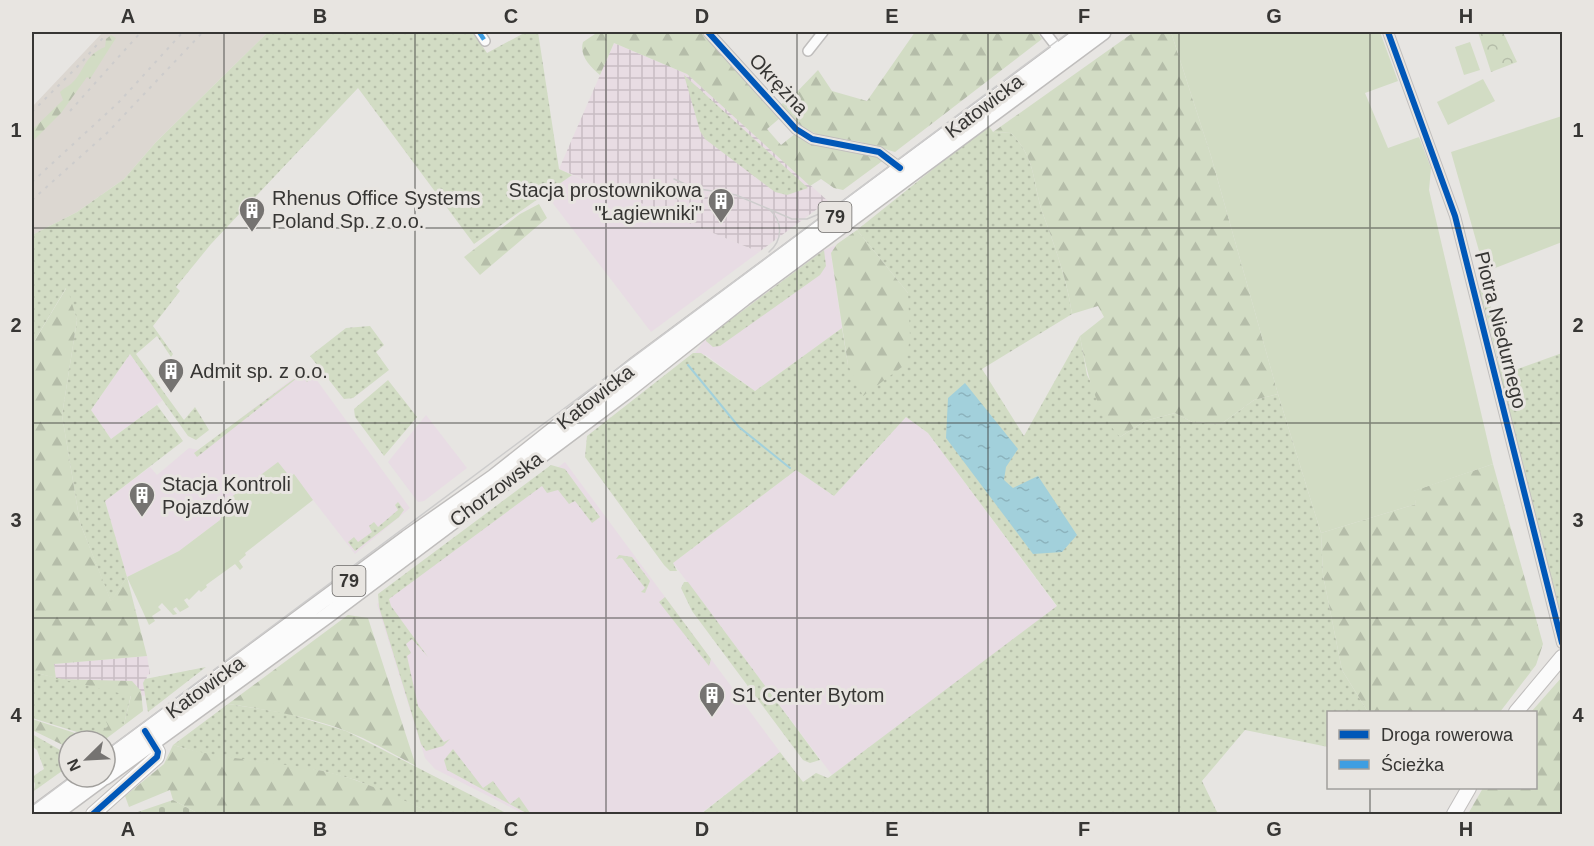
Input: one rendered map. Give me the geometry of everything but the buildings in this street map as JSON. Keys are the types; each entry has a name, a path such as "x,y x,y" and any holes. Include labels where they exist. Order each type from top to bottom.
{"main road":[{"name":"Katowicka","path":"117,754 153,734 196,694 406,538 461,502 606,387 1084,32"},
{"name":"Katowicka","path":"893,188 1102,32"},
{"name":"Chorzowska","path":"117,766 153,734 216,694 328,615 590,420 744,298 893,188"},
{"path":"34,814 68,789"},
{"name":"Chorzowska","path":"54,814 88,789"}],"street":[{"path":"479,32 485,41"},
{"name":"Okrężna","path":"708,32 796,129 813,139 879,152 900,168"},
{"path":"808,51 823,32"},
{"path":"1045,32 1059,50"},
{"name":"Piotra Niedurnego","path":"1388,32 1455,216 1563,643"},
{"path":"1517,711 1563,657"},
{"path":"93,814 157,757 158,752 153,734"},
{"path":"1454,814 1468,789"}],"shaded area":[{"path":"103,32 268,32 156,142 124,179 77,212 32,235 32,107"},
{"path":"614,43 687,74 828,201 759,252 559,169"},
{"path":"572,175 759,252 651,332 545,193"},
{"path":"836,245 831,254 842,328 755,391 706,355 695,353 706,338 824,250"},
{"path":"130,354 163,400 111,439 91,410"},
{"path":"300,373 313,375 410,508 355,554 293,474 229,500 220,520 179,551 127,577 105,501 150,467 157,475 189,448 199,450"},
{"path":"426,415 467,468 424,501 418,502 388,462"},
{"path":"906,417 928,433 1057,607 832,775 673,563 796,470 834,496"},
{"path":"565,462 780,752 700,814 524,814 435,769 425,758 377,604"},
{"path":"147,656 150,674 147,675 145,696 56,679 54,664"}],"green space":[{"path":"268,32 473,32 487,53 526,32 538,32 559,169 572,175 474,244 358,88 211,244 176,287 180,291 153,326 173,354 171,357 157,336 136,354 184,420 195,407 209,430 196,440 188,436 130,354 91,410 111,439 157,405 183,441 105,501 127,577 111,602 80,523 62,415 77,320 66,288 32,345 32,235 77,212 124,179 156,142"},
{"path":"598,32 703,32 780,118 767,129 781,145 796,133 879,155 885,159 843,190 834,188 821,179 810,186 687,74 614,43 600,75 586,60 582,47 583,42"},
{"path":"915,32 1037,32 1042,39 895,152 857,141 821,136 801,127 780,105 792,97 818,70 832,91 867,101"},
{"path":"1134,32 1171,32 1211,156 1278,394 1254,400 1221,424 1192,422 1175,413 1145,421 1120,437 1111,427 1098,403 1085,362 1080,336 1104,317 1098,306 1072,314 1064,276 1043,214 1030,162 1011,133 993,132"},
{"path":"1171,32 1380,32 1398,81 1365,93 1388,148 1419,137 1431,168 1429,190 1493,464 1414,491 1416,504 1321,533 1278,394 1211,156"},
{"path":"1478,32 1503,32 1517,62 1491,72"},
{"path":"111,35 116,38 90,79 87,77 61,113 32,142 32,130 63,100 60,92 75,80 88,59 105,47 106,39"},
{"path":"1470,42 1480,70 1464,75 1455,47"},
{"path":"684,75 808,188 787,195 775,192 705,139 700,131"},
{"path":"1483,79 1495,101 1448,125 1437,102"},
{"path":"1562,116 1562,242 1485,272 1451,152"},
{"path":"988,125 993,132 1011,133 1030,162 1043,214 1064,276 1072,314 982,369 1024,436 1080,336 1087,375 1120,437 1145,421 1175,413 1192,422 1221,424 1254,400 1278,394 1321,533 1323,575 1342,670 1367,711 1327,711 1327,747 1245,730 1202,781 1218,814 701,814 780,752 803,782 816,773 828,778 1057,606 928,433 906,417 834,496 796,470 673,563 677,571 670,571 664,565 585,457 587,436 693,353 701,353 755,391 842,328 848,365 908,293 857,230"},
{"path":"539,204 547,218 480,275 464,257 520,214"},
{"path":"857,230 908,293 910,336 906,364 863,396 848,365 831,253 837,244"},
{"path":"824,250 826,266 820,275 720,346 713,347 706,341 706,338"},
{"path":"1486,286 1507,373 1562,353 1562,623 1497,367 1498,361 1484,305 1480,301 1480,290"},
{"path":"67,287 77,320 62,415 80,523 111,601 127,577 147,656 54,664 56,678 32,672 32,345"},
{"path":"370,326 384,345 376,352 389,370 353,398 344,399 310,356 346,328"},
{"path":"302,373 313,375 307,382 301,375 197,457 194,453"},
{"path":"388,380 417,417 384,456 355,417 354,409"},
{"path":"278,462 290,477 294,474 313,500 245,553 246,555 239,561 243,567 240,570 235,564 206,585 207,587 201,592 199,590 189,600 187,598 184,600 189,607 180,612 176,607 173,609 177,614 173,615 162,603 158,607 161,610 152,616 155,621 149,625 127,577 179,551 220,520 230,498"},
{"path":"1493,464 1543,644 1536,665 1501,711 1367,711 1342,670 1323,575 1321,533 1416,504 1413,491"},
{"path":"551,465 565,469 600,517 592,523 575,501 569,504 558,490 547,493 542,486 389,599 391,606 428,657 412,639 406,644 411,653 407,656 418,706 444,742 450,739 443,746 426,751 421,744 379,607 378,594"},
{"path":"398,502 404,510 399,517 355,551 348,542 354,537 358,542 372,532 369,526 374,522 378,527 398,510 395,505"},
{"path":"619,555 632,557 650,581 645,593 641,592 645,588 622,558 616,559"},
{"path":"684,582 688,582 820,760 810,763 803,760 692,611 681,588"},
{"path":"665,597 711,659 709,666 659,602"},
{"path":"348,615 368,618 416,766 364,739 317,721 228,704"},
{"path":"206,667 148,712 143,683 145,679"},
{"path":"32,672 131,695 124,724 108,726 105,729 67,729 32,718"},
{"path":"1562,677 1562,814 1468,814 1482,789 1537,789 1537,711 1532,711"},
{"path":"61,679 132,681 141,691 143,711 117,730 105,729 108,726 105,719 124,724 131,696"},
{"path":"228,704 286,713 346,731 508,814 434,814 356,780 323,771 204,754 173,745"},
{"path":"32,719 63,729 57,729 57,742 32,730"},
{"path":"32,734 57,748 57,775 34,791 35,784 32,777 44,769 37,750 32,746"},
{"path":"173,745 210,754 337,774 434,814 199,814 173,800 170,790 129,807 125,796 164,764"},
{"path":"453,749 483,788 493,781 510,804 519,797 530,813 528,814 447,770 444,760"},
{"path":"173,800 199,814 132,814"}],"water":[{"path":"965,383 1018,449 1006,467 1004,480 1013,488 1038,476 1077,535 1062,552 1033,554 946,438 948,398"}],"waterway":[{"path":"688,365 739,427 790,468"}],"tram line":[{"path":"117,742 1069,32"},
{"path":"674,179 694,188 736,195 792,219 807,219 819,214"},
{"path":"769,252 777,242 780,231 777,220 770,210"},
{"path":"32,806 57,787"}],"railway":[{"path":"32,112 82,62 108,32"},
{"path":"70,111 141,32"},
{"path":"32,182 119,102 183,32"},
{"path":"32,200 107,133 203,32"}],"marked path":[{"path":"479,32 485,41"}],"cycle path":[{"path":"708,32 796,129 812,139 879,152 900,168"},
{"path":"1388,32 1455,216 1562,643"},
{"path":"93,814 157,757 158,752 145,731"}],"place":[{"name":"Stacja prostownikowa \"Łagiewniki\"","path":"721,224"},
{"name":"Rhenus Office Systems Poland Sp. z o.o.","path":"252,233"},
{"name":"Admit sp. z o.o.","path":"171,394"},
{"name":"Stacja Kontroli Pojazdów","path":"142,518"},
{"name":"S1 Center Bytom","path":"712,718"}]}
